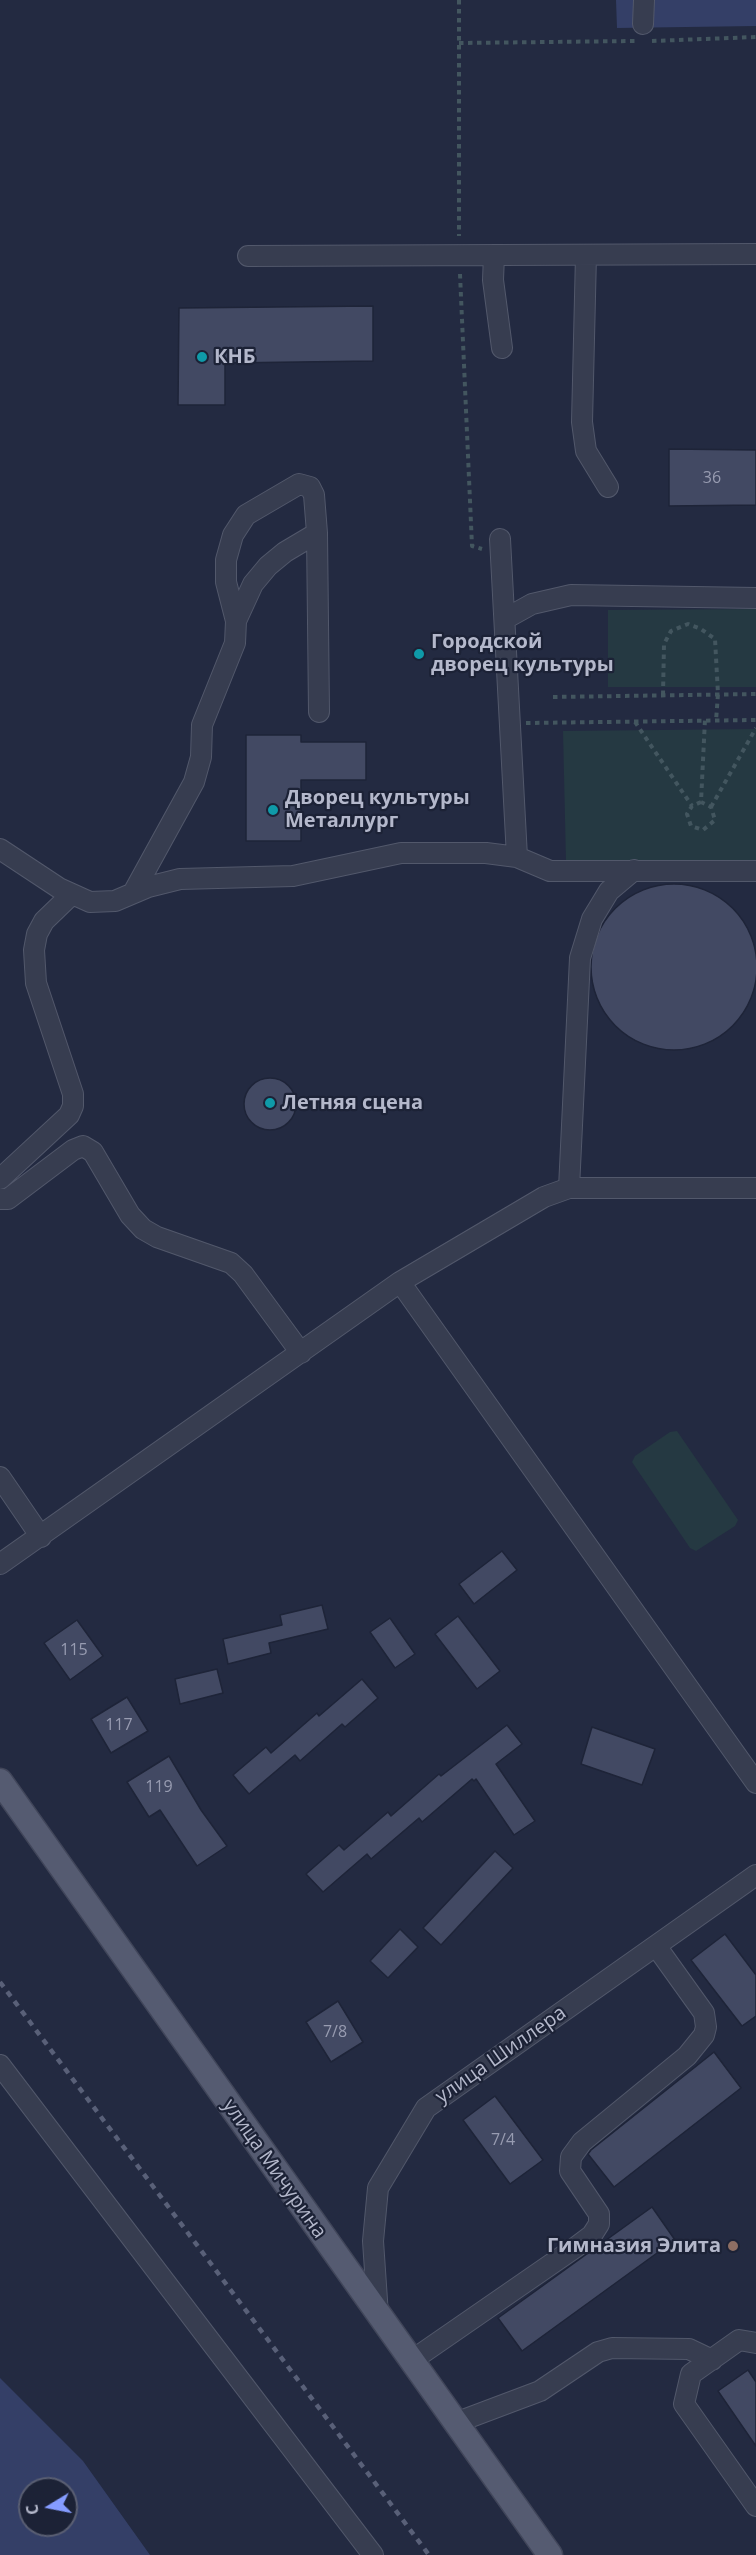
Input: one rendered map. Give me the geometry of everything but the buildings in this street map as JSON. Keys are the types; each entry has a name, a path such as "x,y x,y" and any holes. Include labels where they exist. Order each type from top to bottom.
{"main road":[{"name":"улица Мичурина","path":"0,1781 550,2555"}],"street":[{"path":"644,0 644,35"},
{"path":"248,256 756,254"},
{"path":"494,255 493,280 502,348"},
{"path":"586,255 582,422 586,452 608,487"},
{"path":"133,894 194,782 201,757 202,725 235,643 236,621 226,582 226,560 233,535 246,515 299,484 310,487 314,495 317,533 319,712"},
{"path":"236,621 253,584 268,566 285,552 317,533"},
{"path":"501,547 517,857"},
{"path":"504,619 532,604 571,595 756,598"},
{"path":"0,849 59,888 90,902 115,901 148,887 180,879 293,876 401,853 486,853 517,857 550,871 756,871"},
{"path":"568,1188 580,958 592,919 609,891 634,870"},
{"path":"0,1179 69,1115 73,1106 73,1094 36,983 34,950 37,934 44,921 72,894"},
{"path":"0,1199 8,1199 73,1150 83,1146 93,1152 130,1215 143,1229 157,1237 231,1263 243,1275 301,1353"},
{"path":"0,1564 400,1282 523,1208 568,1188 756,1188"},
{"path":"400,1282 756,1783"},
{"path":"0,1477 41,1537"},
{"name":"улица Шиллера","path":"378,2315 373,2241 378,2188 426,2108 756,1875"},
{"path":"411,2361 592,2235 598,2224 599,2214 570,2171 572,2157 582,2142 687,2056 704,2035 706,2027 704,2013 656,1946"},
{"path":"0,2065 373,2555"},
{"path":"756,2343 739,2340 691,2374 684,2404 756,2506"},
{"path":"455,2423 540,2391 597,2352 612,2348 689,2349 712,2360"}],"path":[{"path":"459,0 459,255 472,546 501,547"},
{"path":"459,42 644,35 756,37"},
{"path":"663,694 664,644 671,631 688,624 715,639 718,694 716,721"},
{"path":"553,697 756,694"},
{"path":"701,802 705,720"},
{"path":"510,723 756,720"},
{"path":"634,722 692,806"},
{"path":"711,807 756,728"},
{"path":"701,802 711,807 715,820 703,830 691,826 687,814 692,806 701,802"}],"shaded area":[{"path":"756,609 756,687 608,687 608,610"},
{"path":"756,729 756,864 566,862 563,731"},
{"path":"677,1431 738,1520 735,1526 696,1551 690,1548 632,1462 635,1456 670,1432"}],"water":[{"path":"616,0 756,0 756,26 617,28"},
{"path":"0,2378 83,2461 150,2555 0,2555"}],"railway":[{"path":"0,1982 429,2555"}],"place":[{"name":"КНБ","path":"202,357"},
{"name":"Городской дворец культуры","path":"419,654"},
{"name":"Дворец культуры Металлург","path":"273,810"},
{"name":"Летняя сцена","path":"270,1103"},
{"name":"Гимназия Элита","path":"733,2246"}]}
